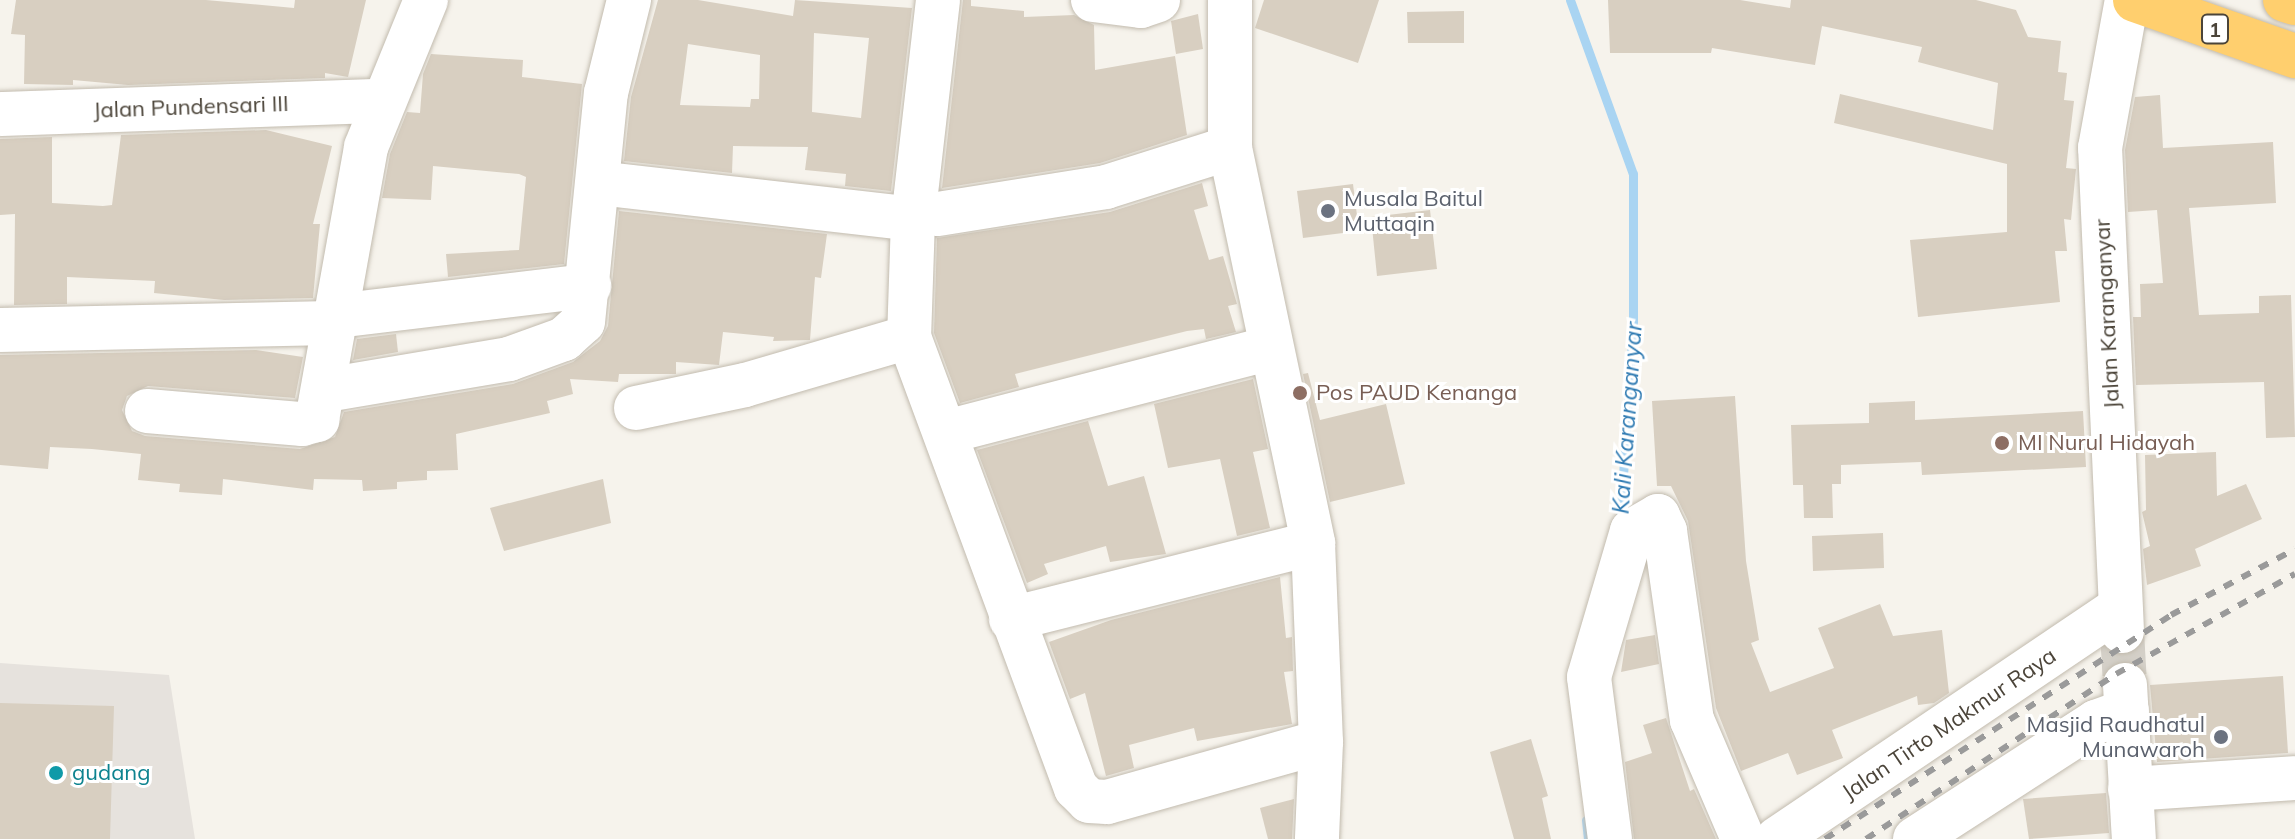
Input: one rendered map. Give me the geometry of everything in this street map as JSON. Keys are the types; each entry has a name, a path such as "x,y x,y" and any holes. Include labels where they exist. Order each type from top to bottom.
{"highway":[{"name":"1","path":"2135,0 2295,56"},
{"path":"2285,0 2295,3"}],"street":[{"path":"147,411 308,423 320,414 366,147 381,101 426,0"},
{"path":"326,390 509,359 564,339 583,322 591,268 606,93 629,0"},
{"path":"938,0 926,217 909,337 1076,788 1089,801 1107,802 1321,742"},
{"path":"1093,0 1141,6 1158,0"},
{"path":"1230,0 1230,148 1268,349 1313,543 1321,742 1317,839"},
{"name":"Jalan Karanganyar","path":"2121,620 2100,148 2127,0"},
{"name":"Jalan Pundensari III","path":"0,114 381,101"},
{"path":"598,183 926,217 1106,187 1230,148"},
{"path":"0,330 334,320 591,268"},
{"path":"636,408 745,385 909,337"},
{"path":"946,432 1268,349"},
{"path":"1610,839 1589,677 1632,531 1658,516 1665,531 1692,720 1743,839"},
{"path":"1011,619 1313,543"},
{"name":"Jalan Tirto Makmur Raya","path":"1777,839 2121,620"},
{"path":"1915,839 2096,722 2126,698 2134,839"},
{"path":"2130,789 2295,778"}],"shaded area":[{"path":"0,663 169,675 195,839 0,839"}],"building":[{"path":"16,0 206,0 294,8 295,0 366,0 348,77 325,73 325,78 128,85 73,80 73,85 24,84 25,35 11,34"},
{"path":"658,0 698,0 793,16 795,0 912,8 891,191 845,186 846,174 805,170 808,147 733,146 732,173 624,161 631,97","holes":["814,33 869,38 861,118 812,112","688,44 760,55 759,99 751,99 750,107 680,105"]},
{"path":"963,0 971,0 971,6 1024,11 1024,17 1074,15 1094,25 1095,70 1175,56 1187,135 1100,163 942,188"},
{"path":"1264,0 1379,0 1358,63 1255,28"},
{"path":"1608,0 1740,0 1790,8 1791,0 1976,0 2016,10 2028,37 2061,41 2058,72 2067,73 2064,100 2074,101 2066,168 2076,169 2071,220 2064,219 2067,251 2055,251 2060,302 1918,317 1910,240 2007,232 2007,164 1834,123 1840,94 1993,130 1998,83 1918,62 1922,47 1822,26 1815,65 1712,48 1711,53 1610,53"},
{"path":"1464,11 1464,43 1408,43 1407,12"},
{"path":"1198,14 1203,49 1176,54 1171,21"},
{"path":"431,54 523,60 522,77 582,84 564,264 448,277 446,254 519,250 526,177 519,174 433,166 431,200 382,198 390,154 407,112 420,113 423,74"},
{"path":"2160,95 2163,148 2273,142 2276,203 2189,208 2199,315 2259,313 2259,296 2291,295 2295,437 2266,438 2264,382 2136,385 2133,317 2141,317 2140,284 2163,283 2157,210 2128,212 2125,150 2135,97"},
{"path":"266,130 332,146 313,224 320,224 313,298 224,300 154,293 155,281 67,277 67,304 14,305 15,214 0,215 0,139 52,137 52,203 103,206 112,205 121,135"},
{"path":"1202,183 1208,206 1194,210 1209,260 1223,256 1237,304 1228,306 1236,332 1206,339 1204,329 1187,331 1015,374 1019,387 960,403 934,333 937,238 1110,212"},
{"name":"Musala Baitul Muttaqin","path":"1353,184 1359,231 1303,238 1297,191"},
{"path":"1430,210 1437,269 1377,276 1371,217"},
{"path":"619,211 827,234 821,278 815,277 810,340 773,341 774,337 723,332 719,365 676,362 676,374 619,374 618,382 570,379 573,394 547,401 550,413 456,434 458,470 427,471 427,480 397,482 397,489 363,491 362,480 314,479 313,490 223,479 222,495 179,492 180,484 138,480 141,454 92,449 50,447 48,469 0,465 0,355 256,350 303,357 295,398 148,386 127,396 122,410 132,431 145,436 300,449 335,437 344,412 513,384 573,362 600,341 608,326"},
{"path":"396,334 398,352 353,360 357,339"},
{"path":"1308,373 1320,420 1386,404 1405,484 1330,502 1303,374"},
{"path":"1253,379 1268,449 1253,452 1270,528 1237,536 1220,459 1168,468 1154,404"},
{"path":"1735,396 1746,561 1759,640 1751,643 1770,692 1834,668 1818,628 1880,604 1893,636 1942,630 1949,693 1934,703 1918,705 1917,696 1832,730 1843,758 1797,775 1788,753 1741,771 1716,708 1688,521 1671,486 1657,486 1652,401"},
{"path":"1915,401 1915,420 2083,411 2086,467 1922,475 1921,462 1841,465 1841,484 1832,484 1833,518 1804,518 1803,485 1793,485 1791,425 1869,423 1869,403"},
{"path":"1088,421 1108,486 1144,476 1166,554 1110,562 1106,546 1044,564 1048,574 1027,583 977,450"},
{"path":"2216,452 2217,496 2246,484 2262,519 2195,549 2201,566 2147,585 2143,549 2150,546 2142,512 2146,510 2145,455"},
{"path":"603,479 611,523 504,551 490,508"},
{"path":"1883,533 1884,568 1813,571 1812,536"},
{"path":"1280,577 1286,638 1292,637 1293,671 1284,672 1292,724 1197,741 1194,728 1129,745 1134,768 1106,776 1085,693 1070,699 1049,642 1111,620"},
{"path":"1655,635 1659,664 1621,672 1626,640"},
{"name":"Masjid Raudhatul Munawaroh","path":"2283,676 2288,753 2157,762 2150,685"},
{"name":"gudang","path":"0,703 114,706 110,839 0,839"},
{"path":"1666,718 1690,791 1694,789 1716,839 1634,839 1625,762 1652,753 1643,725"},
{"path":"1531,739 1548,796 1542,798 1551,839 1514,839 1490,752"},
{"path":"2106,793 2109,833 2029,839 2023,799"},
{"path":"1294,799 1292,839 1268,839 1260,808"}],"waterway":[{"name":"Kali Karanganyar","path":"1570,0 1633,174 1633,325 1620,521"},
{"name":"Kali Karanganyar","path":"1586,820 1588,839"}],"tunnel":[{"path":"2122,631 2125,685"}],"railway":[{"path":"1825,839 2171,615 2295,549"},
{"path":"1866,839 2116,674 2295,574"}],"place":[{"name":"Musala Baitul Muttaqin","path":"1328,211"},
{"name":"Pos PAUD Kenanga","path":"1300,393"},
{"name":"MI Nurul Hidayah","path":"2002,443"},
{"name":"Masjid Raudhatul Munawaroh","path":"2221,737"},
{"name":"gudang","path":"56,773"}]}
